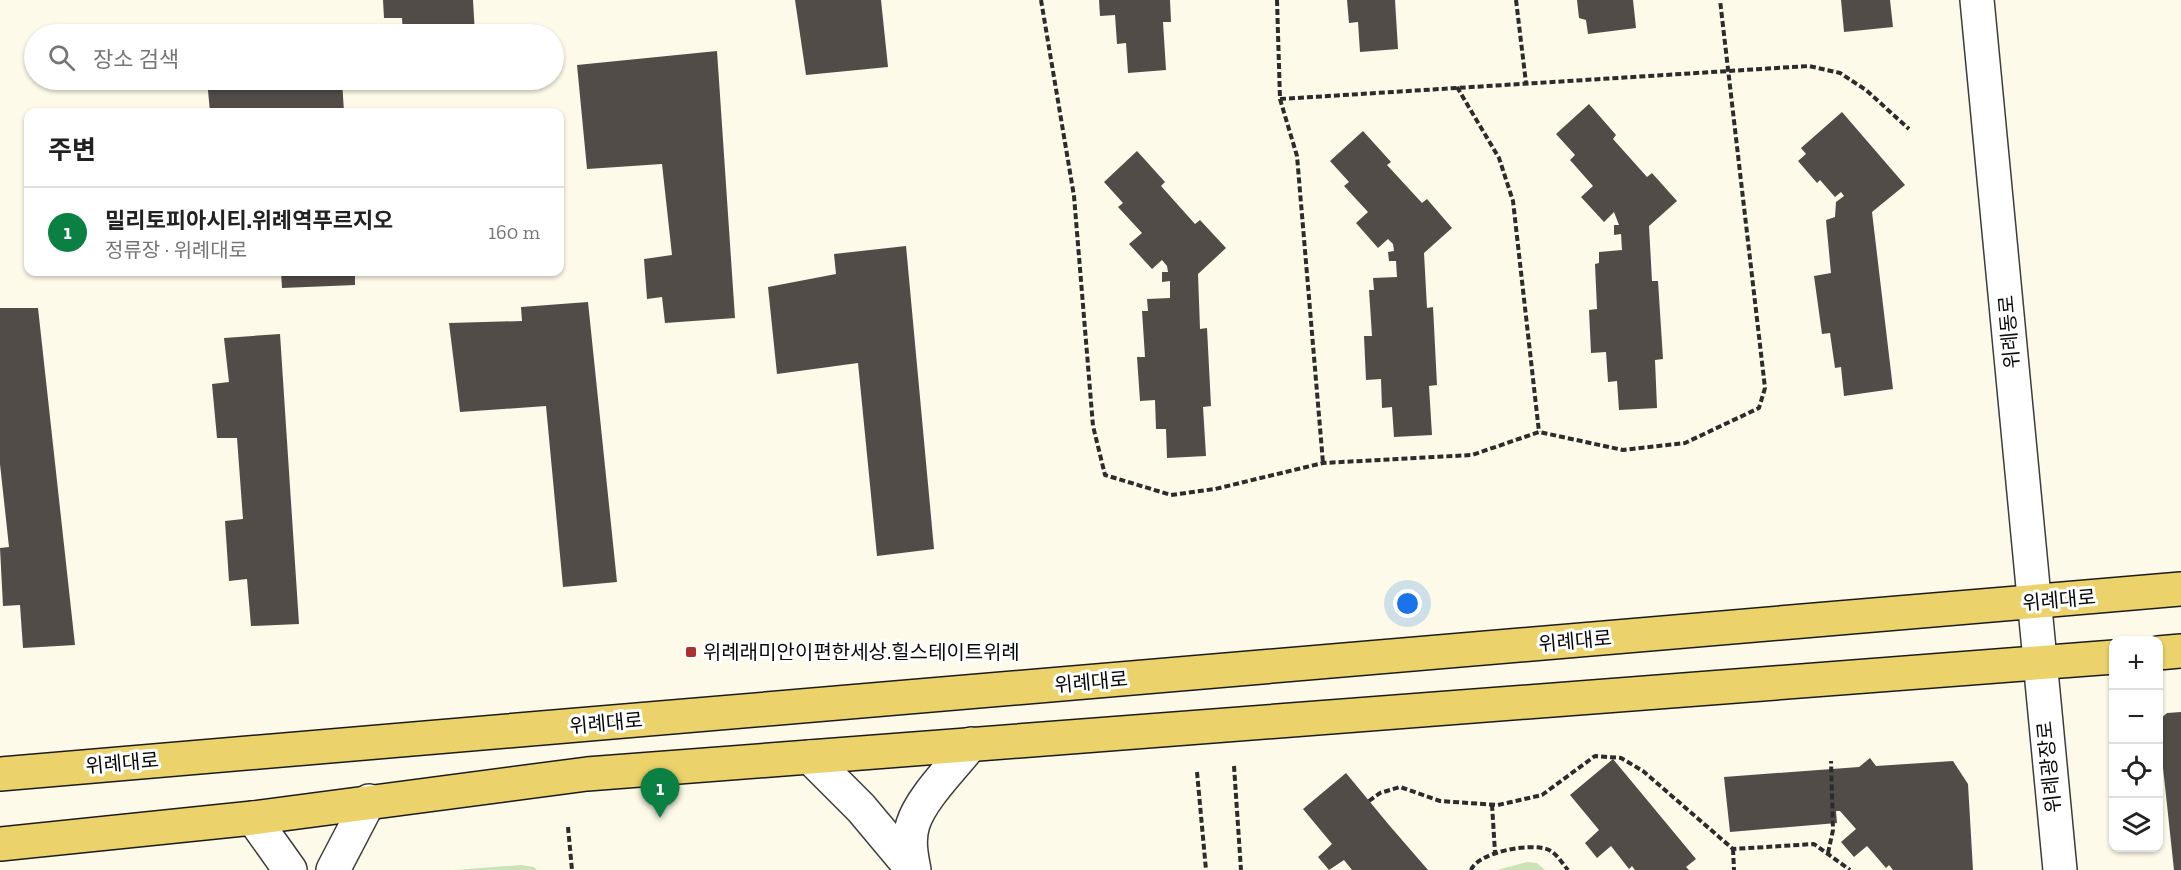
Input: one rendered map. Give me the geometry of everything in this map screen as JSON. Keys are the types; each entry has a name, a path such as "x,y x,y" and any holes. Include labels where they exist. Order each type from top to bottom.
{"main road":[{"name":"위례대로","path":"0,774 2181,589"},
{"path":"2163,653 2181,651"},
{"path":"0,844 253,818 587,774 2109,657"}],"street":[{"name":"위례동로","path":"1977,0 2039,663"},
{"name":"위례광장로","path":"2039,663 2060,870"},
{"path":"913,870 910,844 913,823 926,801 971,744"},
{"path":"810,757 861,808 913,870"},
{"path":"333,870 369,801"},
{"path":"253,818 290,870"}],"path":[{"path":"1041,0 1074,196 1093,426 1105,475 1170,495 1215,489 1323,463 1472,455 1539,432 1623,450 1685,443 1759,408 1765,388 1719,0"},
{"path":"1277,0 1280,99 1298,156 1323,463"},
{"path":"1516,0 1526,83"},
{"path":"1280,99 1809,66 1840,73 1866,90 1909,129"},
{"path":"1457,87 1499,158 1513,201 1539,432"},
{"path":"1369,801 1380,793 1400,787 1440,801 1492,805 1542,795 1595,756 1621,758 1642,771 1733,849 1814,844 1850,870"},
{"path":"1828,853 1833,830 1832,761"},
{"path":"1233,766 1241,870"},
{"path":"1197,772 1206,870"},
{"path":"1492,805 1495,852"},
{"path":"568,827 572,870"},
{"path":"1471,870 1482,857 1495,852 1539,847 1555,854 1568,870"},
{"path":"1733,849 1734,870"}],"green space":[{"path":"1527,862 1537,863 1545,870 1497,870"},
{"path":"521,865 534,867 537,870 454,870"}],"building":[{"path":"383,0 473,0 474,24 402,24 402,18 384,18"},
{"path":"795,0 881,0 888,67 806,75"},
{"path":"1099,0 1170,0 1171,22 1163,22 1166,70 1128,73 1126,43 1117,44 1115,15 1100,16"},
{"path":"1347,0 1395,0 1398,49 1360,52 1358,22 1349,23"},
{"path":"1577,0 1633,0 1636,28 1588,34 1586,20 1579,18"},
{"path":"1841,0 1890,0 1893,27 1844,32"},
{"path":"717,51 735,318 665,323 662,297 647,299 644,259 672,255 662,164 587,169 577,65"},
{"path":"208,90 343,90 344,108 210,108"},
{"path":"1589,104 1616,135 1613,139 1647,177 1652,173 1677,201 1649,226 1652,281 1658,281 1663,359 1655,360 1657,408 1619,410 1617,381 1608,382 1606,352 1591,353 1589,310 1597,309 1595,264 1599,263 1599,252 1622,250 1621,234 1614,235 1614,225 1619,225 1614,212 1604,222 1581,197 1593,186 1570,160 1575,155 1556,134"},
{"path":"1842,112 1905,185 1872,212 1893,389 1844,396 1841,367 1835,368 1830,333 1822,334 1814,276 1831,273 1826,220 1835,217 1836,202 1844,196 1841,192 1835,197 1820,180 1817,183 1798,161 1806,154 1801,148"},
{"path":"1363,131 1391,162 1387,165 1422,203 1427,199 1452,228 1424,253 1427,308 1433,307 1437,385 1429,386 1432,435 1394,437 1392,407 1382,408 1381,379 1366,380 1364,336 1372,336 1369,290 1374,290 1373,278 1397,277 1396,261 1389,261 1388,252 1394,251 1393,244 1388,239 1378,248 1356,223 1368,212 1344,186 1349,182 1330,161"},
{"path":"1137,151 1165,182 1161,186 1195,224 1200,220 1226,248 1198,274 1200,329 1207,328 1211,406 1203,407 1206,456 1167,458 1166,429 1156,429 1155,400 1140,401 1137,357 1145,357 1142,311 1148,311 1147,299 1170,298 1170,281 1162,282 1162,272 1168,272 1162,260 1152,269 1129,244 1142,233 1118,207 1123,203 1104,182"},
{"path":"906,246 934,549 877,556 858,363 777,374 768,287 836,274 834,254"},
{"path":"281,276 355,276 355,285 282,288"},
{"path":"588,302 617,582 563,587 546,406 460,412 449,323 522,321 521,307"},
{"path":"0,308 38,308 75,645 23,648 20,605 3,606 0,548 9,547 0,464"},
{"path":"280,334 299,624 251,626 247,579 229,581 225,521 243,519 237,438 217,438 212,384 229,382 224,338"},
{"path":"2181,712 2181,870 2174,870 2163,768 2163,717 2167,713"},
{"path":"1870,758 1876,766 1953,761 1968,784 1973,870 1893,870 1889,865 1886,868 1867,846 1854,857 1841,842 1856,829 1840,811 1836,811 1837,823 1730,832 1724,777 1859,767"},
{"path":"1613,759 1696,859 1686,867 1689,870 1635,870 1632,866 1629,869 1611,846 1597,858 1585,843 1599,830 1570,795"},
{"path":"1346,773 1428,870 1352,870 1344,860 1329,870 1318,857 1332,844 1303,809"}],"place":[{"name":"위례래미안이편한세상.힐스테이트위례","path":"691,652"},
{"name":"밀리토피아시티.위례역푸르지오","path":"660,818"}]}
